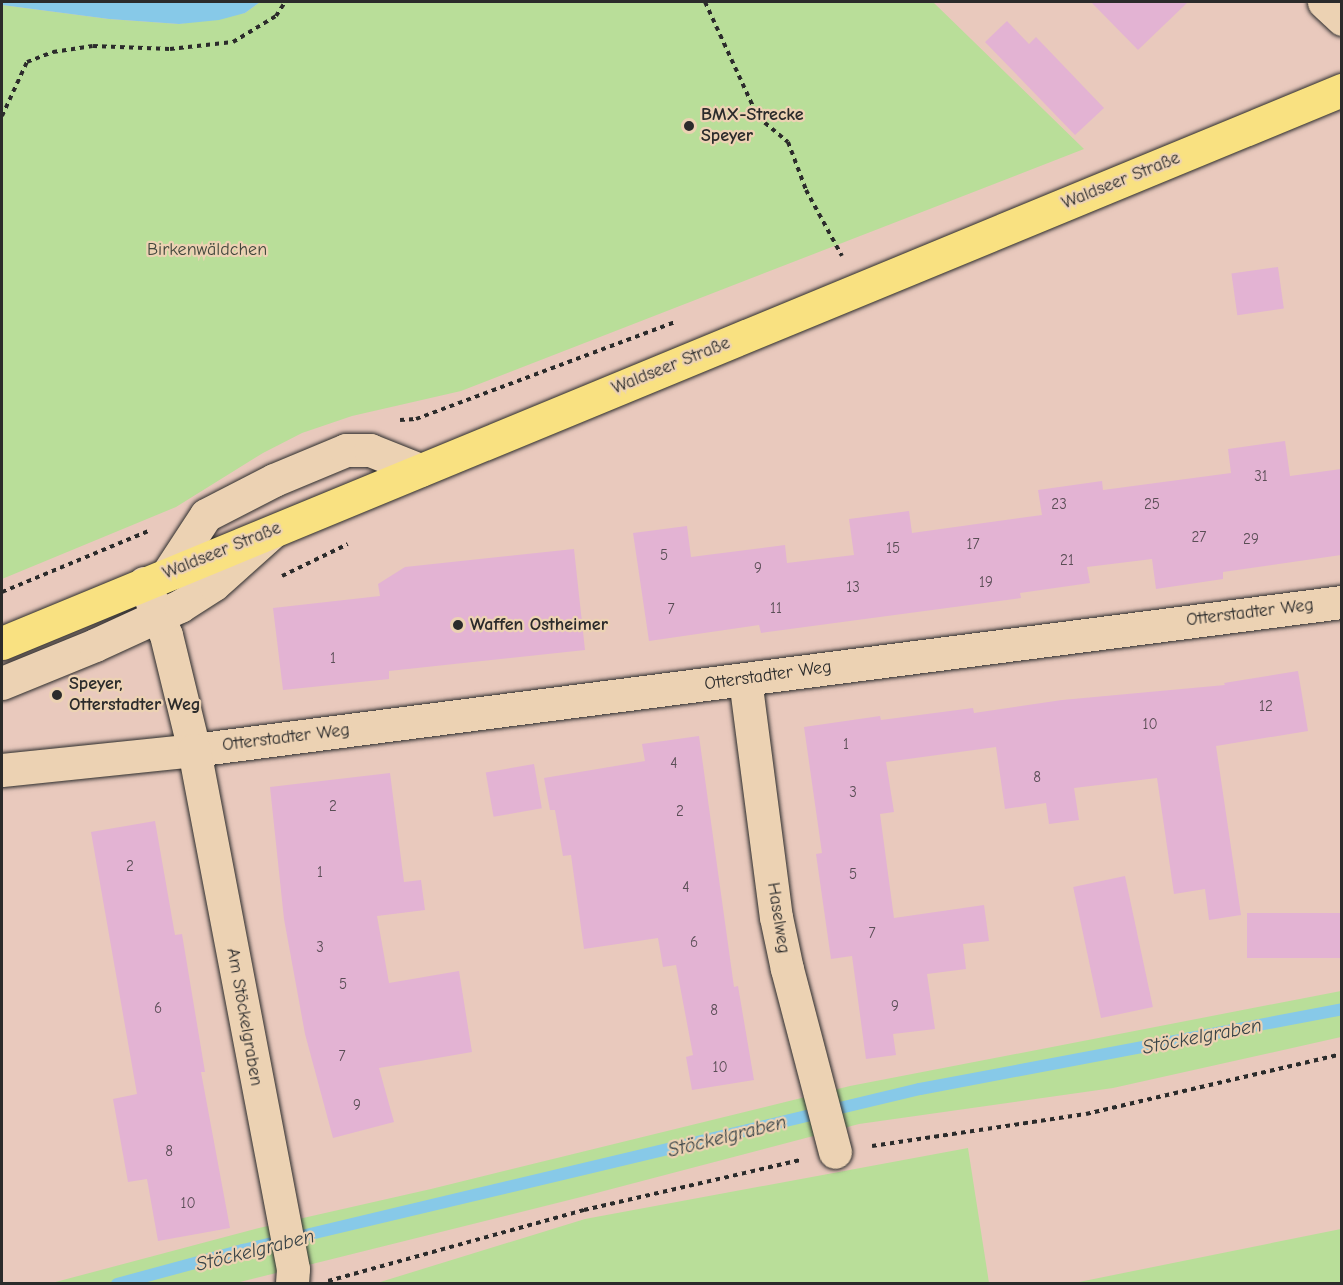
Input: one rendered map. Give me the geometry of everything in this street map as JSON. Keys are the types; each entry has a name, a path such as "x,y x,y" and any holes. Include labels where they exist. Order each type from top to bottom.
{"main road":[{"name":"Waldseer Straße","path":"2,643 1341,90"}],"street":[{"path":"1324,2 1341,19"},
{"path":"194,750 166,635 158,617 156,578 206,516 274,480 346,450 370,450 420,470"},
{"path":"2,683 158,617 214,584 276,529"},
{"name":"Otterstadter Weg","path":"2,770 194,750 1341,602"},
{"name":"Haselweg","path":"745,679 776,916 786,969 832,1142"},
{"name":"Am Stöckelgraben","path":"194,750 292,1276"}],"path":[{"path":"2,116 27,62 36,58 53,52 93,46 170,50 233,42 276,16 285,2"},
{"path":"705,2 758,117 788,142 806,190 842,256"},
{"path":"831,260 853,251"},
{"path":"392,421 416,419 553,370 686,317"},
{"path":"2,592 158,527"}],"green space":[{"name":"Birkenwäldchen","path":"260,2 933,2 1084,149 461,391 352,416 302,433 263,453 176,507 2,579 2,5 109,19 179,24 245,13"},
{"path":"1341,991 1341,1037 1113,1088 859,1124 585,1196 236,1283 48,1284 259,1228 431,1189 850,1086"},
{"path":"968,1148 989,1283 377,1283 585,1219"},
{"path":"1341,1229 1341,1283 1074,1283"}],"water":[{"path":"2,2 260,2 245,13 219,20 179,24 109,19 2,5"}],"building":[{"path":"1091,2 1188,2 1138,50"},
{"path":"1007,21 1029,44 1036,37 1104,108 1075,135 985,42"},
{"path":"1278,267 1284,309 1237,315 1231,274"},
{"path":"1285,441 1290,476 1341,469 1341,555 1223,572 1223,579 1156,589 1152,559 1087,567 1090,583 1020,593 1021,598 761,633 759,625 649,641 633,533 687,526 691,557 785,545 787,563 854,555 849,519 909,511 912,533 1042,515 1038,490 1102,481 1103,490 1231,473 1228,449"},
{"path":"574,549 585,650 389,671 389,679 283,690 273,608 380,596 378,584 405,567"},
{"path":"1298,671 1308,731 1216,746 1241,915 1209,920 1205,889 1174,894 1157,778 1074,788 1079,820 1049,824 1046,803 1005,809 996,747 886,762 894,812 880,814 894,918 984,905 989,941 963,944 966,969 927,974 935,1029 893,1034 896,1055 866,1059 852,956 831,959 816,854 822,853 804,727 880,716 881,720 973,708 974,713 1062,700 1225,685 1224,683"},
{"path":"699,736 734,987 738,986 754,1080 692,1090 686,1057 693,1055 676,965 663,967 658,938 584,949 571,855 563,856 555,810 550,810 544,778 645,761 642,744"},
{"path":"534,764 542,808 494,817 486,773"},
{"path":"390,773 404,882 421,880 425,910 377,916 389,983 459,971 472,1052 379,1068 394,1122 333,1138 305,1034 284,919 270,787"},
{"path":"155,821 175,935 182,934 205,1072 201,1072 230,1228 158,1241 147,1179 128,1182 113,1099 137,1094 91,832"},
{"path":"1125,876 1153,1007 1101,1018 1073,887"},
{"path":"1247,913 1341,913 1341,958 1247,958"}],"waterway":[{"name":"Stöckelgraben","path":"117,1284 243,1250 920,1089 1342,1009"}],"place":[{"name":"BMX-Strecke Speyer","path":"689,126"},
{"name":"Waffen Ostheimer","path":"458,625"},
{"name":"Speyer, Otterstadter Weg","path":"57,695"}]}
